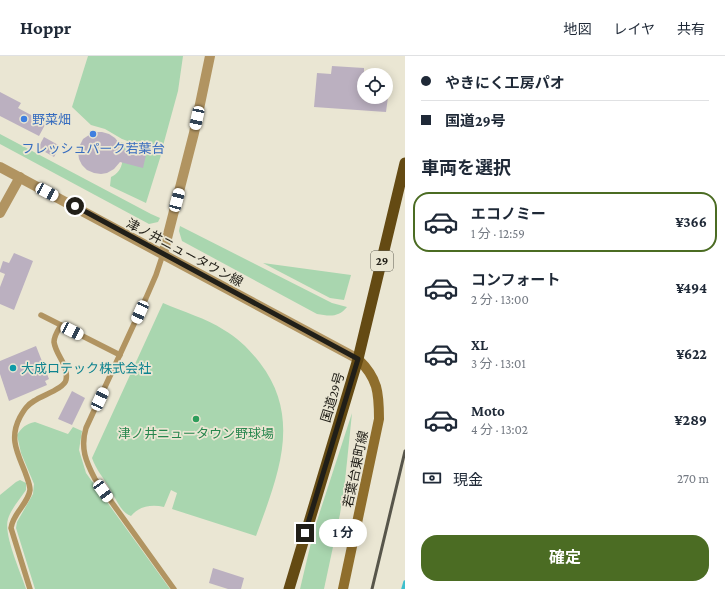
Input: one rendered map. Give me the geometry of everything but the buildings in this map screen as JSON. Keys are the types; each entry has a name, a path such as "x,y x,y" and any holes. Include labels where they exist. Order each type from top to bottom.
{"highway":[{"name":"国道29号","path":"289,589 358,359 405,164"}],"main road":[{"name":"若葉台東町線","path":"343,589 379,419 379,399 375,382 368,368 358,359"}],"street":[{"path":"163,254 194,133 210,56"},
{"name":"津ノ井ニュータウン線","path":"0,167 358,359"},
{"path":"0,213 20,177"}],"lane":[{"path":"163,254 156,275 86,428 84,437 84,453 87,465 95,479 174,589"},
{"path":"41,315 120,356"},
{"path":"30,589 11,528 15,517 29,495 30,488 28,478 16,451 14,440 15,429 26,407 35,400 62,386 66,381 67,371 54,342 55,336 61,325"}],"green space":[{"path":"88,56 183,56 178,91 161,153 122,139 105,129 91,125 72,107"},
{"path":"0,134 160,218 158,222 149,224 0,144"},
{"path":"121,142 161,155 146,203 110,186 111,177 119,171 122,162 123,152"},
{"path":"180,226 332,303 347,307 344,311 337,315 329,316 317,314 182,241 179,231"},
{"path":"263,263 351,275 344,300 330,298"},
{"name":"津ノ井ニュータウン野球場","path":"163,303 210,322 234,337 256,358 273,384 280,406 283,427 282,449 272,492 256,536 172,509 177,493 171,490 164,507 155,506 142,508 131,516 124,512 121,508 92,458"},
{"path":"352,413 340,514 324,589 300,589 314,530"},
{"path":"35,422 68,434 73,427 82,431 79,450 86,473 170,589 35,589 16,528 17,522 33,494 34,484 21,453 17,435 24,426"},
{"path":"20,480 26,483 26,490 11,512 7,526 13,554 26,589 0,589 0,495"}],"waterway":[{"path":"403,589 405,582"}],"railway":[{"path":"372,589 405,451"}],"place":[{"name":"野菜畑","path":"24,119"},
{"name":"フレッシュパーク若葉台","path":"93,134"},
{"name":"大成ロテック株式会社","path":"13,368"},
{"name":"津ノ井ニュータウン野球場","path":"196,419"}],"route":[{"path":"75,206 358,359 305,533"}]}
